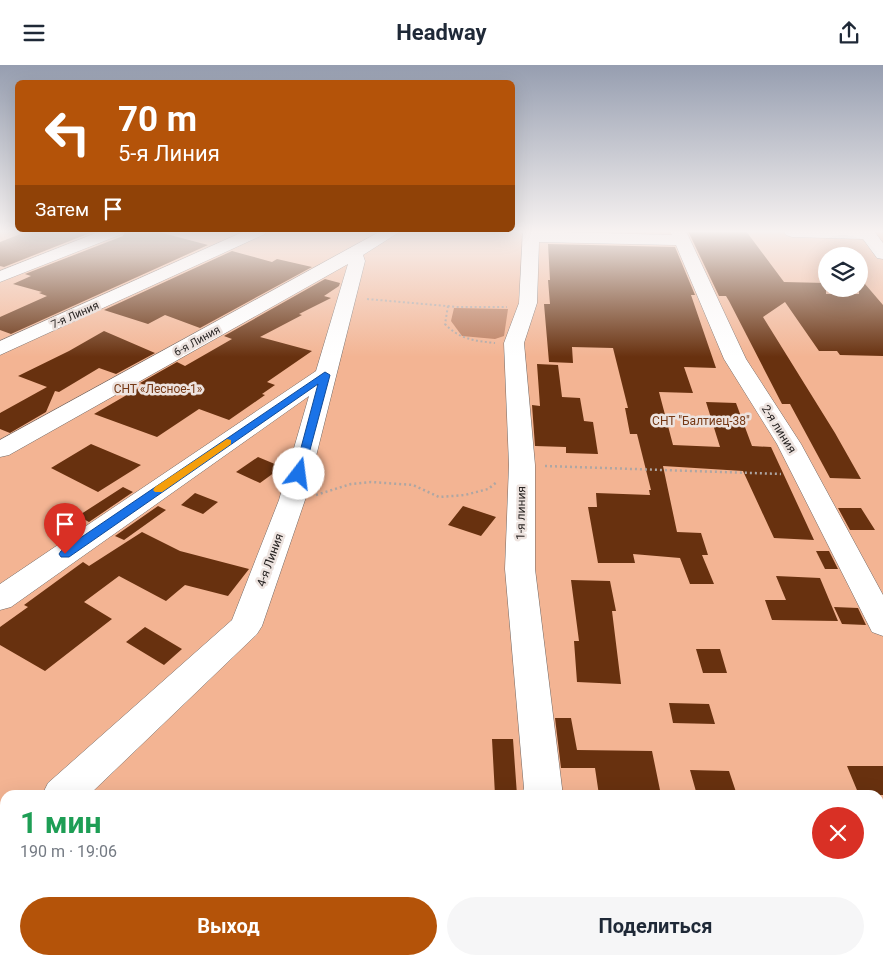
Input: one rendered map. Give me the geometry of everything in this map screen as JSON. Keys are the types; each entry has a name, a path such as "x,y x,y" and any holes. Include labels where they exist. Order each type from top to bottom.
{"street":[{"name":"7-я Линия","path":"0,349 167,273"},
{"name":"6-я Линия","path":"0,450 320,273"},
{"name":"4-я Линия","path":"67,790 246,626 292,500 354,273"},
{"name":"1-я линия","path":"529,273 528,305 514,346 521,471 520,569 543,790"},
{"name":"2-я линия","path":"697,273 735,359 789,444 883,624"},
{"path":"0,599 325,375"}],"path":[{"path":"347,298 448,306 503,307 528,305"},
{"path":"448,306 445,324 456,336 469,340 514,346"},
{"path":"292,500 327,493 351,484 371,482 413,485 439,497 465,495 488,489 507,476 521,471 805,475"}],"green space":[{"path":"0,273 818,273 818,297 868,297 868,273 883,273 883,790 0,790"}],"shaded area":[{"path":"454,308 508,309 504,336 495,339 462,336 451,321"}],"building":[{"path":"146,273 11,334 0,330 0,317 47,296 39,293 42,292 13,284 31,276 25,274"},
{"path":"184,273 301,273 200,328 165,315 148,324 104,310"},
{"path":"550,273 686,273 695,295 691,295 716,368 684,367 693,393 659,392 673,445 720,447 706,402 736,403 752,446 771,447 814,540 774,538 743,471 663,466 677,532 701,533 708,555 702,555 714,584 690,584 680,558 633,554 635,563 598,563 588,507 597,507 596,493 650,495 649,490 651,490 637,434 630,434 625,408 628,408 613,348 572,347 573,363 549,362 544,304 550,304 548,280 550,280"},
{"path":"708,273 777,273 784,282 818,283 818,297 868,297 868,288 883,305 883,356 840,355 837,351 819,351 785,302 763,317 835,433 861,479 830,478 790,404 782,404 726,296 719,296"},
{"path":"325,279 340,283 339,286 324,296 331,298 260,337 312,351 267,382 275,385 262,394 265,395 229,420 199,409 157,437 94,414 144,385 140,383 177,362 185,366 232,339 224,336"},
{"path":"104,331 155,353 116,374 99,368 59,392 55,391 46,412 10,433 0,429 0,413 47,387 18,376"},
{"path":"537,364 558,365 562,397 580,398 584,421 593,422 598,454 566,453 566,447 535,446 532,405 540,406"},
{"path":"91,444 141,465 98,492 51,468"},
{"path":"258,457 282,467 260,483 236,472"},
{"path":"123,487 133,492 89,522 78,516"},
{"path":"195,493 218,502 203,514 181,505"},
{"path":"158,506 166,510 124,540 115,536"},
{"path":"463,506 496,517 481,536 448,525"},
{"path":"838,508 861,508 875,530 850,530"},
{"path":"142,532 180,551 249,569 228,596 185,585 166,601 119,576 84,602 112,619 45,671 0,645 0,627 28,607 24,605 83,562 89,566"},
{"path":"816,551 829,551 838,569 825,569"},
{"path":"776,576 820,578 838,621 772,620 765,600 786,600"},
{"path":"571,580 610,581 616,611 612,611 621,684 577,682 574,641 579,641"},
{"path":"834,607 858,608 866,625 842,624"},
{"path":"145,627 182,649 164,665 126,642"},
{"path":"696,649 720,649 727,673 703,673"},
{"path":"669,703 709,704 715,724 673,723"},
{"path":"555,718 571,718 577,750 652,751 660,790 598,790 595,768 561,768"},
{"path":"492,739 513,739 517,790 495,790"},
{"path":"847,766 883,766 883,790 857,790"},
{"path":"690,770 729,771 735,790 696,790"}],"slow traffic":[{"path":"158,490 227,442"}],"route":[{"path":"65,554 325,375 299,474"}],"park label":[{"name":"СНТ «Лесное-1»","path":"158,389"},
{"name":"СНТ \"Балтиец-38\"","path":"701,421"}]}
